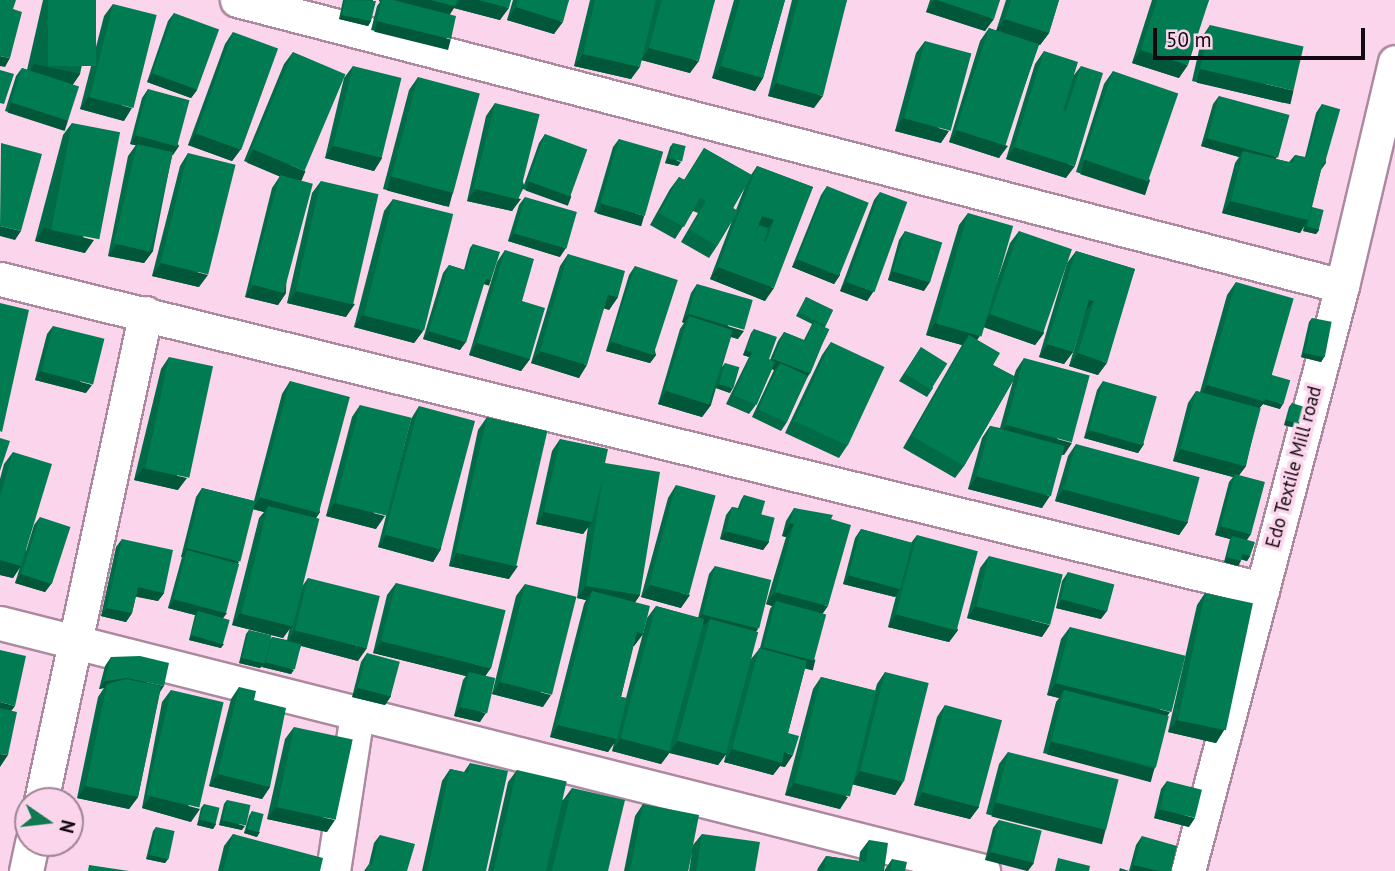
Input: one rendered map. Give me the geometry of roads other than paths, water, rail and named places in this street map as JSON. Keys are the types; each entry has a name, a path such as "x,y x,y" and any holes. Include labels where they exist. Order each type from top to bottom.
{"street":[{"path":"237,0 1342,286"},
{"name":"Edo Textile Mill road","path":"1188,871 1342,286 1395,62"},
{"path":"0,279 1262,589"},
{"path":"44,787 146,313"},
{"path":"0,623 74,643 211,673 357,715 983,871"},
{"path":"333,871 357,715"}]}
